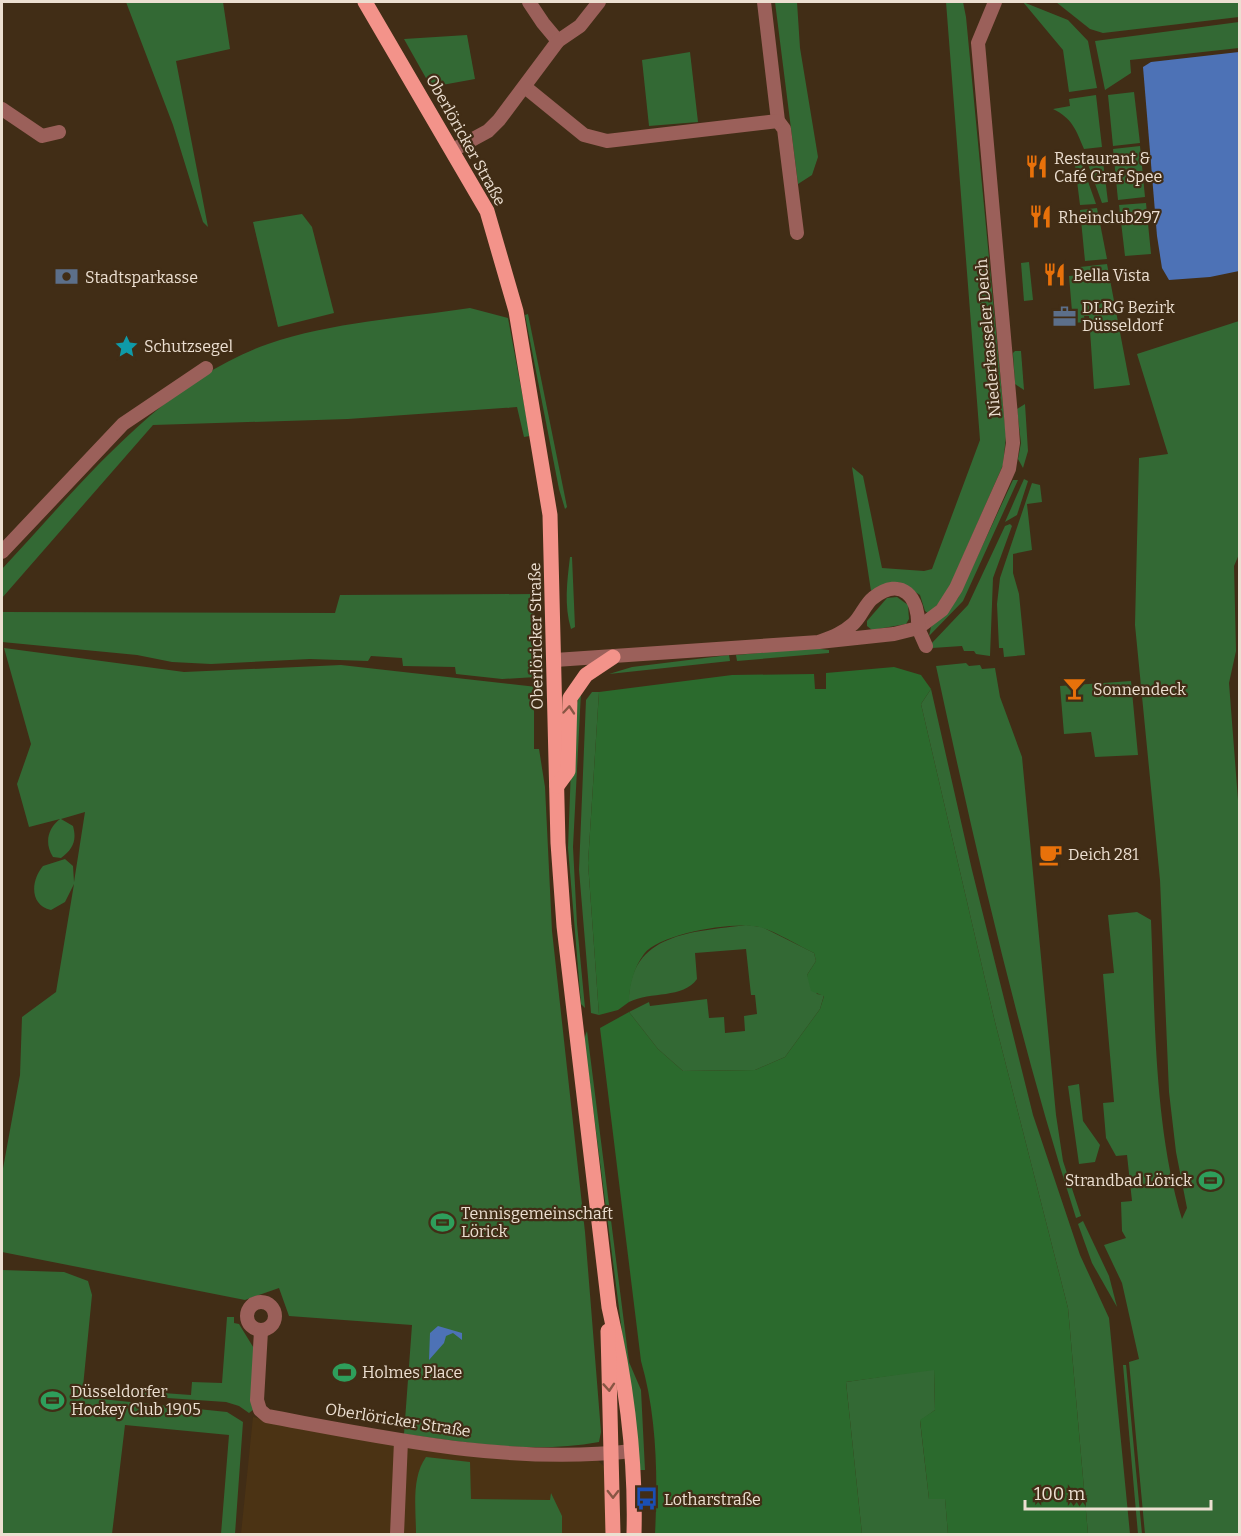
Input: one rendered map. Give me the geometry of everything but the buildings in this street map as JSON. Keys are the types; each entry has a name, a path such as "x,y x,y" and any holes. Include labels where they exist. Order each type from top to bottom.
{"main road":[{"name":"Oberlöricker Straße","path":"365,2 487,211 516,311 550,515 557,786 564,926 609,1307 621,1359 632,1451"},
{"path":"557,786 568,771 570,698 586,675 613,657"},
{"name":"Oberlöricker Straße","path":"609,1307 608,1360 613,1454"},
{"path":"632,1451 634,1534"},
{"path":"613,1454 614,1534"}],"street":[{"path":"529,2 558,41"},
{"path":"453,150 488,131 525,87 558,41 580,26 599,2"},
{"path":"764,2 778,121 784,129 797,233"},
{"name":"Niederkasseler Deich","path":"918,628 942,610 956,588 1012,461 1011,416 978,43 995,2"},
{"path":"525,87 584,135 607,141 778,121"},
{"path":"2,109 42,136 59,132"},
{"path":"2,552 123,424 206,368"},
{"path":"819,642 842,632 855,622 871,599 896,588 905,590 914,601 918,628 926,646"},
{"path":"555,660 819,642 894,634 918,628"},
{"name":"Oberlöricker Straße","path":"261,1330 257,1400 264,1415 401,1440 494,1453 613,1454 632,1451"},
{"path":"397,1534 401,1440"}],"shaded area":[{"path":"253,1417 403,1443 593,1456 609,1471 609,1534 241,1534"}],"green space":[{"path":"126,2 223,2 230,49 176,61 208,227 203,222 173,125"},
{"path":"775,2 797,2 800,48 818,157 812,175 798,184"},
{"path":"946,2 963,2 966,17 1006,436 1003,465 946,595 929,614 925,611 920,595 899,582 883,585 871,591 852,467 863,476 882,568 924,571 932,569 980,440"},
{"path":"1023,2 1068,20 1088,41 1097,88 1069,92 1063,50"},
{"path":"1056,2 1239,2 1239,17 1103,33 1090,29"},
{"path":"1239,22 1239,48 1130,60 1131,73 1105,90 1095,41"},
{"path":"467,35 475,79 431,87 404,39"},
{"path":"690,52 698,122 649,126 642,60"},
{"path":"1134,92 1140,143 1113,146 1108,95"},
{"path":"1096,95 1102,147 1084,149 1076,130 1065,116 1053,109 1070,106 1069,99"},
{"path":"1140,146 1145,197 1118,200 1113,149"},
{"path":"1102,153 1108,202 1102,203 1085,156"},
{"path":"1079,156 1096,204 1080,205 1074,157"},
{"path":"1146,203 1151,254 1125,256 1119,205"},
{"path":"1097,208 1107,259 1085,261 1080,210"},
{"path":"302,214 312,227 334,313 278,327 253,222"},
{"path":"1029,262 1033,300 1024,301 1021,263"},
{"path":"1107,264 1130,385 1094,389 1089,316 1084,316 1085,322 1073,323 1069,276 1081,275 1080,267"},
{"path":"470,308 508,318 530,436 524,437 517,407 348,419 153,425 2,598 2,569 91,472 157,410 192,384 229,361 268,344 317,330"},
{"path":"528,314 567,507 565,509 559,489 525,315"},
{"path":"1239,321 1240,552 1234,566 1236,651 1229,683 1240,826 1239,1534 1145,1534 1129,1362 1139,1359 1122,1283 1104,1245 1126,1238 1122,1231 1121,1202 1132,1201 1127,1155 1116,1156 1106,1138 1103,1103 1114,1102 1103,974 1114,973 1108,915 1137,912 1151,920 1155,1033 1161,1109 1173,1184 1182,1219 1187,1208 1176,1152 1169,1092 1160,880 1135,625 1139,458 1168,454 1137,354"},
{"path":"1021,351 1024,390 1015,384 1013,353"},
{"path":"1025,404 1028,451 1023,468 1018,459 1021,443 1017,409"},
{"path":"1024,479 1028,481 1017,515 1005,522"},
{"path":"1013,480 1018,480 963,601 929,636 931,627 958,598"},
{"path":"1032,483 1040,485 1042,502 1027,504 1032,550 1013,554 1013,573 1019,594 1025,655 1004,657 1003,648 999,648 997,604 1000,578"},
{"path":"1010,524 1012,526 993,578 990,656 976,654 974,651 964,651 962,646 932,648 931,644 968,605 1005,526"},
{"path":"570,557 572,557 575,627 571,629 567,602"},
{"path":"533,594 536,677 502,679 456,674 455,667 403,666 402,658 371,656 368,661 310,659 211,664 172,662 137,655 2,642 2,612 335,613 340,595"},
{"path":"897,597 908,605 909,619 906,624 872,630 867,626 867,621 887,598"},
{"path":"4,648 184,672 341,665 537,687 534,706 534,749 539,749 545,787 552,931 585,1232 601,1432 599,1442 525,1447 477,1444 404,1434 412,1325 289,1316 279,1288 245,1300 2,1252 2,1174 20,1075 22,1017 56,992 74,884 65,902 51,910 39,903 34,885 43,866 65,859 73,866 74,882 85,812 61,819 73,826 74,840 71,848 61,858 53,857 48,841 50,831 60,819 29,827 17,784 31,744"},
{"path":"812,648 829,650 829,653 737,661 736,655"},
{"path":"729,655 730,661 609,674 632,667"},
{"path":"966,663 969,666 980,665 982,669 995,668 1000,697 1022,757 1056,1115 1063,1161 1081,1216 1076,1218 1035,1081 999,944 936,666"},
{"path":"894,667 921,675 931,689 921,704 995,1022 1068,1308 1088,1534 948,1534 945,1499 929,1499 920,1420 935,1410 934,1370 846,1382 862,1534 655,1534 656,1469 653,1425 641,1361 600,1028 629,1012 658,1049 683,1071 755,1070 785,1057 820,1009 824,996 811,991 807,975 816,961 814,953 759,927 716,927 665,940 653,947 640,959 631,983 629,1002 618,1010 599,1015 588,863 599,692 732,675 814,674 815,689 826,689 826,673"},
{"path":"1131,681 1138,755 1095,757 1091,732 1064,734 1060,686"},
{"path":"931,689 972,870 1033,1115 1080,1255 1109,1318 1130,1534 1088,1534 1068,1308 995,1022 921,704"},
{"path":"581,692 573,847 585,1008 581,1004 568,848 573,714"},
{"path":"592,692 599,692 588,863 599,1015 591,1013 579,870 586,700"},
{"path":"746,925 762,927 814,953 816,961 807,975 817,994 824,995 820,1009 785,1057 755,1070 683,1071 658,1049 629,1012 649,1002 650,1006 707,999 709,1018 724,1017 725,1033 745,1031 744,1016 757,1014 755,995 751,995 746,949 695,953 697,979 691,985 675,992 629,1002 632,979 640,961 652,949 668,940 706,930"},
{"path":"587,1031 629,1362 641,1390 645,1470 640,1470 584,1039"},
{"path":"1079,1084 1083,1121 1100,1145 1095,1162 1079,1164 1068,1086"},
{"path":"1083,1221 1109,1276 1117,1307 1092,1263 1078,1224"},
{"name":"Düsseldorfer Hockey Club 1905","path":"2,1270 64,1272 88,1281 92,1295 82,1397 227,1412 243,1422 235,1534 221,1534 229,1435 125,1425 112,1534 2,1534"},
{"path":"227,1317 234,1317 234,1323 239,1324 255,1350 253,1410 249,1413 239,1406 226,1402 93,1393 93,1388 191,1395 192,1382 222,1383"},
{"path":"1123,1365 1126,1365 1142,1534 1138,1534"},
{"path":"934,1369 935,1410 920,1421 929,1499 945,1498 948,1534 862,1534 846,1382"},
{"path":"426,1457 470,1462 471,1499 550,1500 551,1493 562,1516 562,1534 416,1534 416,1484 421,1465"}],"water":[{"path":"1239,52 1239,271 1210,277 1169,280 1162,268 1157,236 1143,67 1151,62"},
{"path":"438,1326 462,1333 462,1340 453,1333 446,1336 444,1343 429,1360 430,1333"}],"place":[{"name":"Restaurant & Café Graf Spee","path":"1036,167"},
{"name":"Rheinclub297","path":"1040,217"},
{"name":"Bella Vista","path":"1055,275"},
{"name":"Stadtsparkasse","path":"67,277"},
{"name":"DLRG Bezirk Düsseldorf","path":"1064,316"},
{"name":"Schutzsegel","path":"126,346"},
{"name":"Sonnendeck","path":"1075,689"},
{"name":"Deich 281","path":"1050,854"},
{"name":"Strandbad Lörick","path":"1210,1180"},
{"name":"Tennisgemeinschaft Lörick","path":"443,1222"},
{"name":"Holmes Place","path":"344,1372"},
{"name":"Düsseldorfer Hockey Club 1905","path":"53,1400"},
{"name":"Lotharstraße","path":"646,1499"}]}
